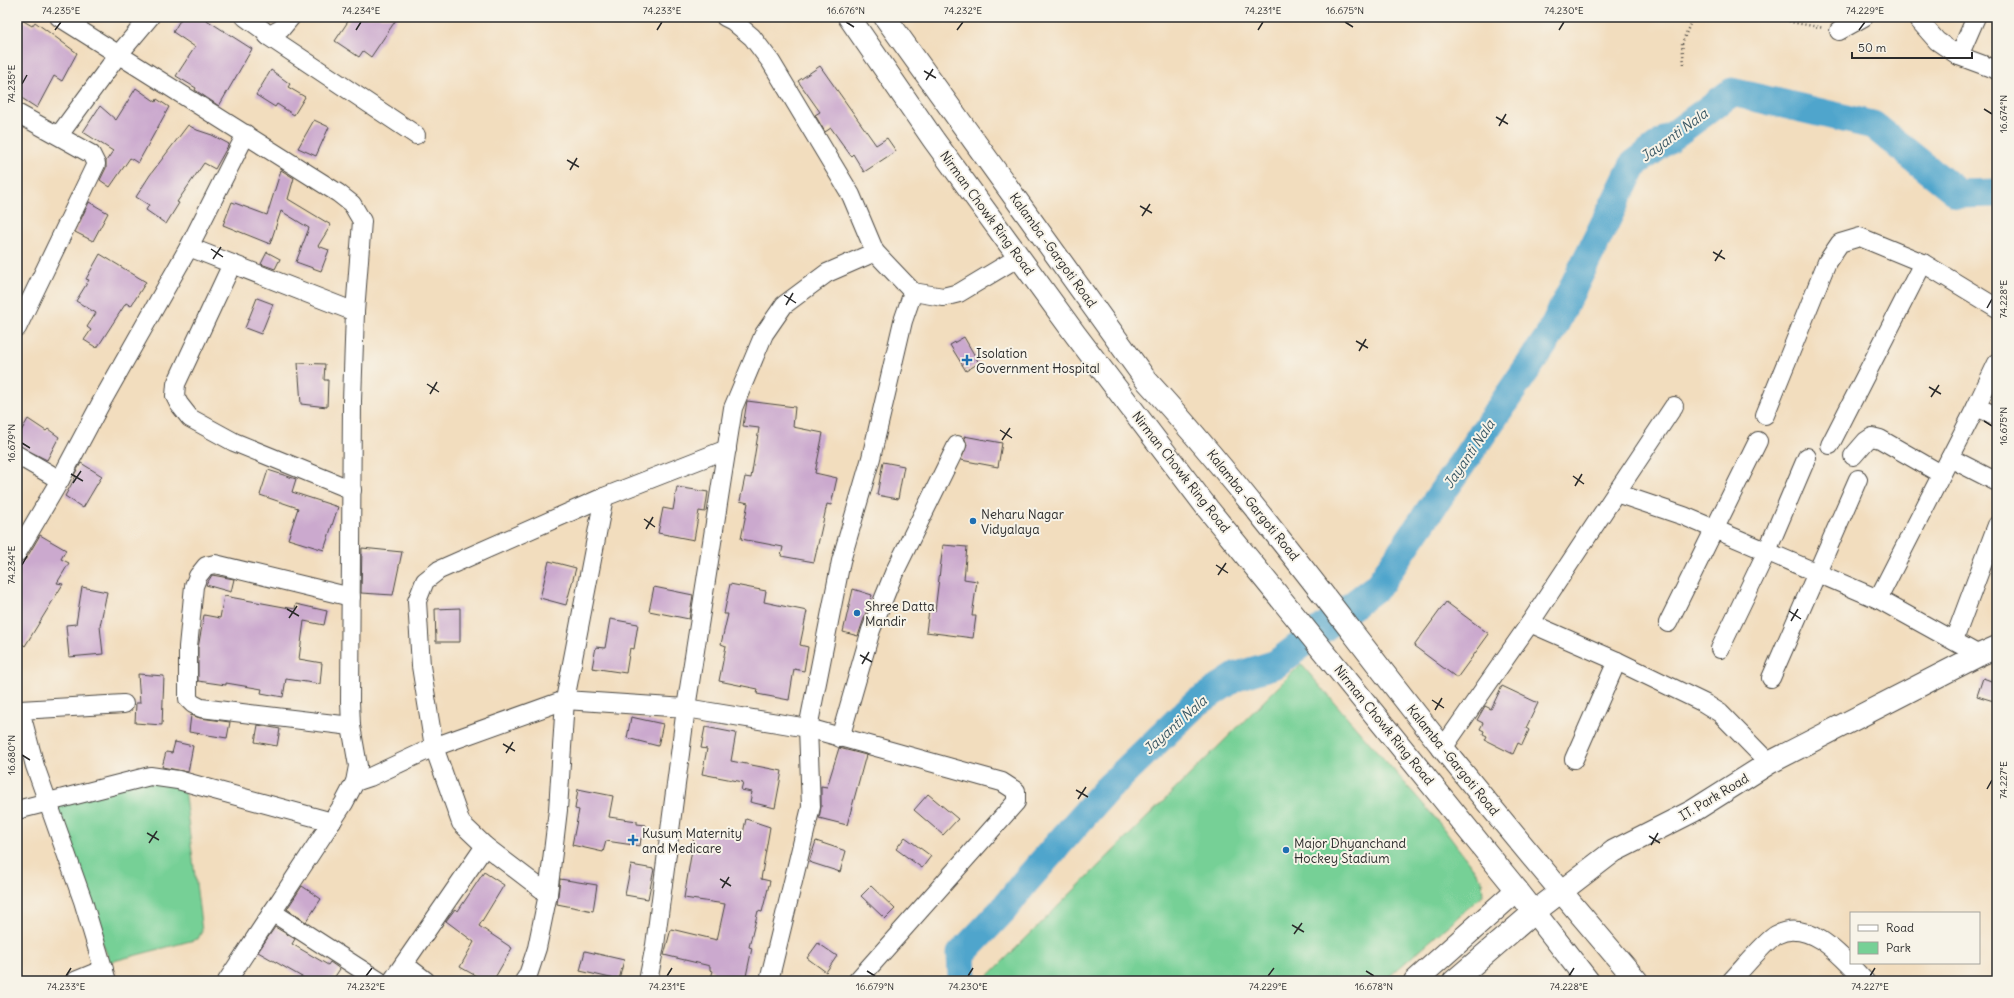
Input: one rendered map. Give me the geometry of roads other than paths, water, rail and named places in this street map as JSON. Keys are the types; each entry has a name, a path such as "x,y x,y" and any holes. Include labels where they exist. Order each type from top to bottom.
{"main road":[{"name":"Nirman Chowk Ring Road","path":"849,17 933,139 1019,257 1208,509 1517,890 1533,913 1588,981"},
{"name":"Kalamba -Gargoti Road","path":"885,17 1146,380 1191,428 1443,748 1561,892 1637,981"},
{"name":"IT. Park Road","path":"1454,981 1533,913 1614,851 1693,811 1769,763 1988,651"},
{"path":"1415,981 1517,890"}],"street":[{"path":"59,17 118,56 246,134 338,193 352,204 362,221 355,312 351,597 351,726 358,766 355,782 332,822 227,981"},
{"path":"59,135 118,56 150,17"},
{"path":"245,17 263,30 268,36 416,135"},
{"path":"268,36 281,29 291,17"},
{"path":"725,17 733,21 752,38 771,62 851,195 875,252 913,292 943,297 959,293 1019,257"},
{"path":"1839,32 1864,17"},
{"path":"1916,17 1937,41 1959,56 1997,70"},
{"path":"1959,56 1976,17"},
{"path":"17,113 91,154 96,164 17,328"},
{"path":"18,549 60,480 102,401 189,248 246,134"},
{"path":"1765,415 1826,262 1840,243 1860,237 1923,263 1997,308"},
{"path":"189,248 355,312"},
{"path":"648,981 655,945 686,708 733,408 764,334 784,305 827,273 875,252"},
{"path":"1830,445 1923,263"},
{"path":"232,264 176,384 175,396 179,404 190,418 234,442 352,490"},
{"path":"768,981 811,807 808,728 841,561 871,458 903,321 913,292"},
{"path":"1878,599 1976,408 1997,363"},
{"path":"1443,748 1530,623 1674,406"},
{"path":"1976,408 1997,416"},
{"path":"1853,456 1866,441 1872,437 1880,439 1941,474"},
{"path":"1668,623 1758,441"},
{"path":"840,738 874,622 894,574 957,445"},
{"path":"548,894 484,846 461,824 434,746 421,666 418,601 425,581 439,570 604,497 726,449"},
{"path":"17,455 60,480"},
{"path":"1720,650 1767,551 1807,457"},
{"path":"1950,458 1997,482"},
{"path":"1771,678 1858,480"},
{"path":"1616,493 1684,516 1767,551 1878,599 1954,640 1988,651"},
{"path":"524,981 528,975 537,948 548,894 558,810 565,700 604,497"},
{"path":"1954,640 1997,525"},
{"path":"351,597 215,564 206,566 198,576 194,586 188,647 188,699 193,704 201,708 351,726"},
{"path":"1530,623 1617,661 1704,703 1720,713 1769,763"},
{"path":"1574,759 1617,661"},
{"path":"355,782 370,777 434,746 565,700 686,708 808,728 1002,782 1016,791 1016,802 857,981"},
{"path":"75,981 105,975 82,901 35,766 20,710 124,704"},
{"path":"17,810 47,801 150,776 178,780 332,822"},
{"path":"392,981 484,846"},
{"path":"272,912 379,981"},
{"path":"1731,981 1775,936 1788,930 1806,934 1832,946 1865,981"},
{"path":"404,964 426,981"}],"waterway":[{"name":"Jayanti Nala","path":"961,981 961,954 1003,910 1025,882 1105,791 1195,704 1237,676 1276,664 1378,586 1548,338 1634,164 1732,92 1873,125 1959,194 1997,193"}],"place":[{"name":"Isolation Government Hospital","path":"967,360"},
{"name":"Neharu Nagar Vidyalaya","path":"973,521"},
{"name":"Shree Datta Mandir","path":"857,613"},
{"name":"Kusum Maternity and Medicare","path":"633,840"},
{"name":"Major Dhyanchand Hockey Stadium","path":"1286,850"}]}
